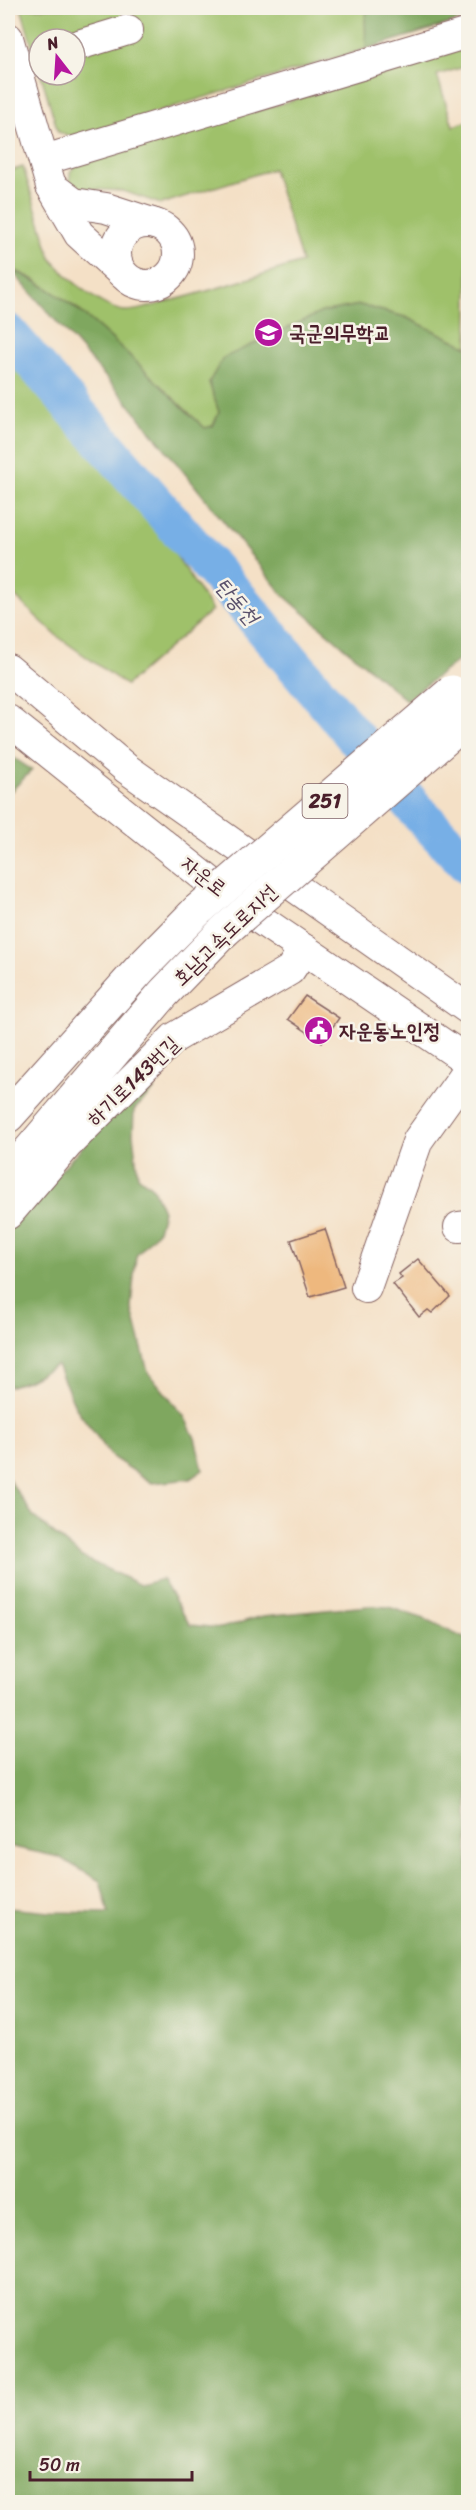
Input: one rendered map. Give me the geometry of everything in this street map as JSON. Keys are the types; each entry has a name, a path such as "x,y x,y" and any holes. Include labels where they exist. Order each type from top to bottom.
{"highway":[{"name":"호남고속도로지선","path":"8,1116 141,968 198,910 460,685"},
{"name":"호남고속도로지선","path":"8,1176 164,993 223,932 468,719"}],"street":[{"path":"87,42 128,30"},
{"path":"47,173 468,33"},
{"path":"21,53 47,173 79,234 123,274 139,285 150,286 170,276 176,267 178,246 173,236 165,228 106,208 74,203 47,173"},
{"path":"123,274 115,256 120,237 135,225 155,224"},
{"name":"자운로","path":"8,669 127,769 468,1009"},
{"name":"자운로","path":"8,720 242,906 468,1061"},
{"name":"하기로143번길","path":"8,1214 67,1145 174,1038 290,970 304,949"},
{"path":"366,1288 418,1140 468,1070"}],"green space":[{"path":"21,8 468,8 468,18 73,137 58,132 45,87 87,87 87,27 27,28"},
{"path":"368,8 468,8 468,18 366,49 365,19"},
{"path":"468,47 468,66 437,75 453,126 468,121 468,347 405,317 360,305 322,312 209,382 219,412 213,426 205,428 77,308 33,279 8,267 8,165 10,171 23,167 51,258 84,290 116,309 125,311 147,308 302,262 273,169 161,204 123,191 74,188 70,181 70,172 75,166"},
{"path":"10,269 64,299 89,319 205,428 213,426 219,412 209,382 223,358 322,312 360,305 405,317 468,347 468,653 406,700 283,595 124,398"},
{"path":"8,360 157,526 212,610 126,685 57,636 8,590"},
{"path":"8,754 32,770 8,794"},
{"path":"144,1079 155,1089 134,1110 133,1134 138,1176 153,1188 163,1211 158,1231 136,1256 131,1306 148,1372 184,1416 195,1438 203,1470 190,1479 152,1483 112,1457 76,1408 57,1365 27,1381 8,1387 8,1228"},
{"path":"8,1478 34,1517 82,1557 140,1585 162,1579 190,1625 221,1628 263,1616 368,1606 389,1607 424,1619 468,1640 468,2502 372,2502 357,2494 352,2502 8,2502 8,1908 50,1912 109,1913 100,1881 59,1857 8,1846"}],"building":[{"name":"자운동노인정","path":"305,996 339,1018 322,1042 288,1019"},
{"path":"325,1229 344,1287 310,1297 291,1240"},
{"path":"418,1259 450,1296 432,1313 428,1310 419,1317 393,1284 402,1278 399,1274"}],"waterway":[{"name":"탄동천","path":"8,333 246,607 416,810 468,865"}],"place":[{"name":"국군의무학교","path":"268,333"},
{"name":"자운동노인정","path":"318,1031"}]}
